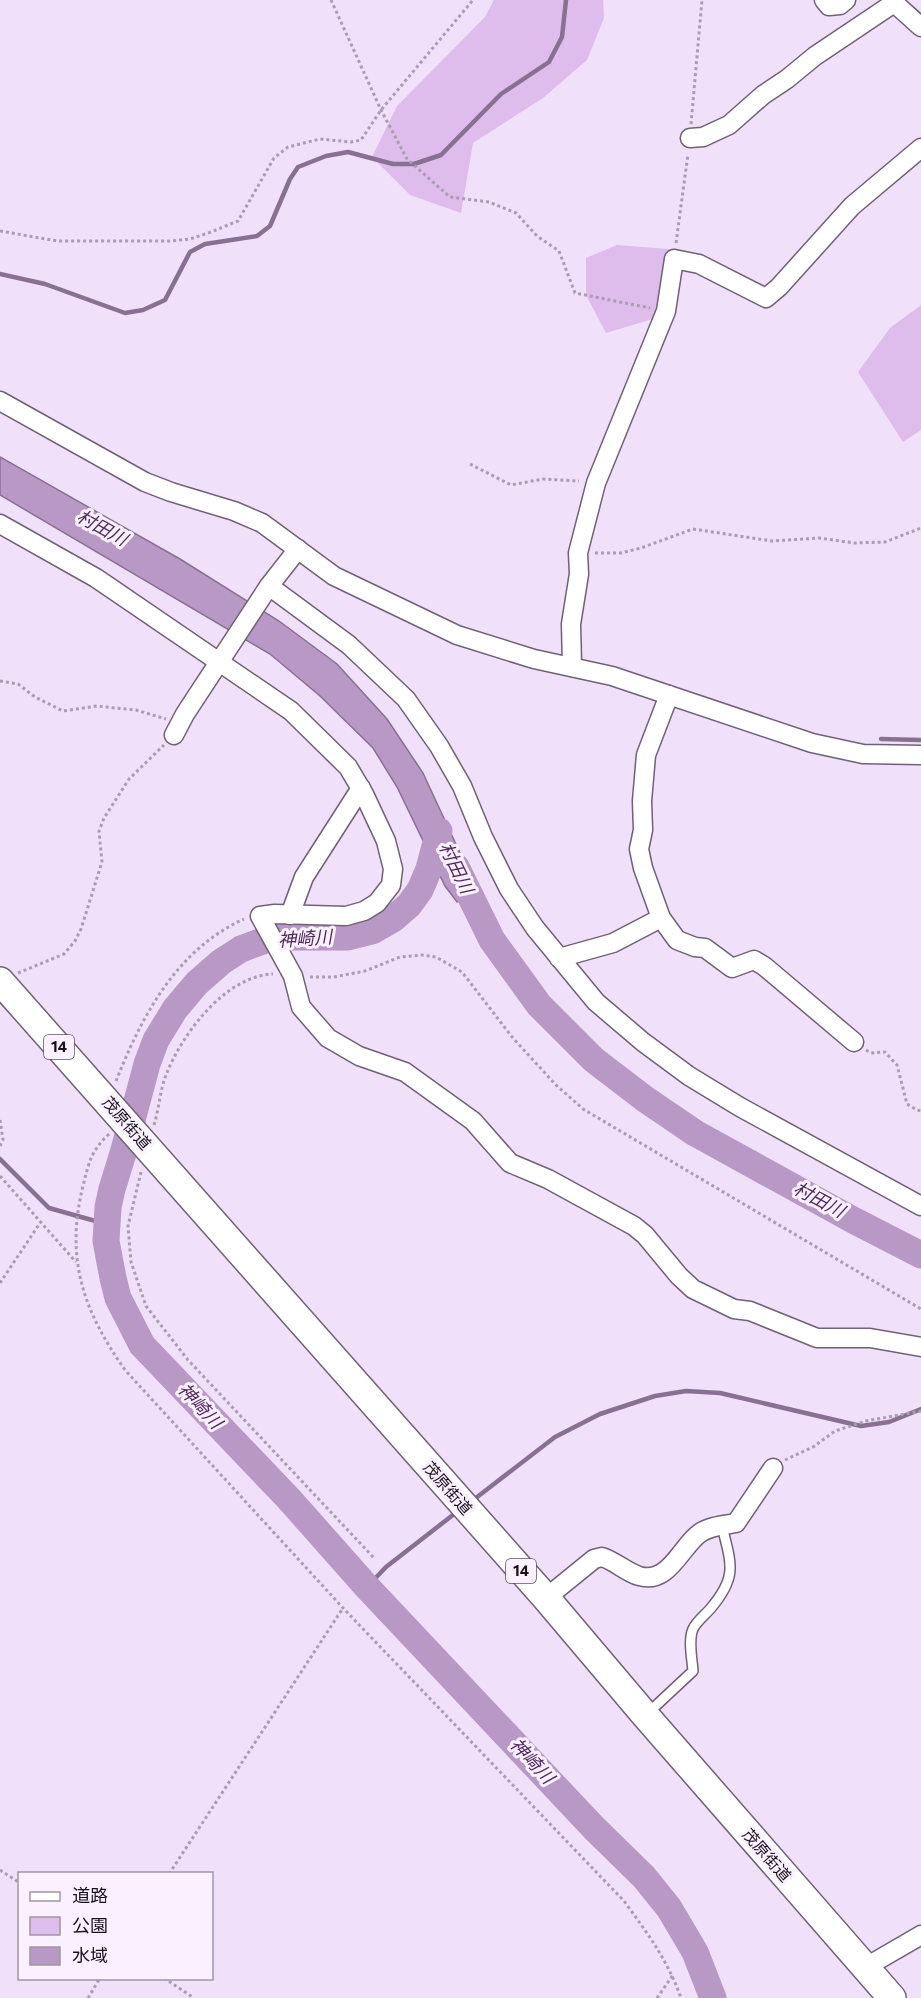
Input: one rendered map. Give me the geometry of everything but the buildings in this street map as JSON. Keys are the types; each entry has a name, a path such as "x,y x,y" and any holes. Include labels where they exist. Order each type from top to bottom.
{"main road":[{"name":"茂原街道","path":"0,981 546,1598 645,1716 892,1998"}],"street":[{"path":"824,0 829,6 840,5 846,0"},
{"path":"690,138 703,137 729,125 763,95 892,2 921,27"},
{"path":"572,666 571,624 579,574 578,553 596,483 666,311 674,259 699,264 766,298 779,287 852,206 921,148"},
{"path":"0,401 145,482 234,511 262,523 334,576 457,635 534,659 612,676 812,743 863,754 921,755"},
{"path":"0,524 96,578 291,711 348,767 376,819 390,855 393,876 391,885 377,903 364,911 346,916 260,916 293,976 301,1007 328,1038 359,1056 405,1072 473,1121 516,1167 548,1179 634,1226 645,1235 679,1276 693,1288 734,1309 750,1311 817,1338 870,1338 921,1347"},
{"path":"174,735 269,586 298,549"},
{"path":"269,586 349,645 406,699 439,746 462,786 483,837 509,889 535,928 596,1002 643,1042 689,1076 740,1107 921,1206"},
{"path":"669,695 646,755 642,801 643,830 639,849 643,868 661,918 677,940 705,948 732,968 754,960 764,966 854,1042"},
{"path":"290,915 304,877 361,788"},
{"path":"559,958 613,943 661,918"},
{"path":"546,1598 594,1559 602,1557 639,1576 648,1578 657,1575 669,1568 691,1540 703,1530 736,1523 773,1468"},
{"path":"866,1967 921,1935"}],"lane":[{"path":"645,1716 693,1671 693,1628 721,1596 731,1575 722,1526"}],"path":[{"path":"331,0 381,110 407,159 450,197 489,202 516,213 537,236 559,251 575,293 666,311"},
{"path":"0,231 57,242 170,242 190,239 238,221 274,159 288,147 320,139 351,142 361,140 381,110 473,0"},
{"path":"470,464 511,485 543,479 596,483"},
{"path":"578,553 621,553 693,529 772,541 819,538 854,543 885,542 921,528"},
{"path":"0,681 18,684 35,697 63,711 97,706 136,710 168,720 183,719"},
{"path":"0,981 64,954 75,941 102,862 99,831 104,818 129,779 174,735"},
{"path":"260,916 250,917 231,925 185,961 160,991 138,1029 113,1108 113,1131 97,1146 86,1172 77,1216 76,1262 85,1299 96,1324 125,1370 343,1608 624,1901 657,1946 673,1974 681,1998"},
{"path":"374,1558 188,1360 146,1306 131,1262 128,1226 165,1078 184,1039 200,1019 228,991 251,979 272,974 334,977 365,971 400,957 422,955 436,957 462,972 512,1037 555,1084 583,1109 921,1309"},
{"path":"854,1042 871,1053 885,1052 897,1065 907,1104 921,1111"},
{"path":"0,1120 3,1140 0,1146"},
{"path":"0,1176 76,1262"},
{"path":"0,1283 40,1223"},
{"path":"773,1468 789,1457 813,1447 835,1431 866,1421 921,1411"},
{"path":"170,1872 343,1608"},
{"path":"0,1870 18,1882"},
{"path":"657,1998 673,1974"},
{"path":"88,1998 99,1980"},
{"path":"167,1980 194,1998"}],"green space":[{"path":"494,0 603,0 604,18 587,60 543,98 473,143 461,213 410,195 372,157 397,106 485,17"},
{"path":"617,245 681,250 669,314 606,333 586,295 586,258"},
{"path":"921,305 921,430 903,442 858,372 890,328"}],"water":[{"path":"0,457 180,559 279,621 337,664 387,719 423,773 480,896 457,902 445,886 397,787 373,748 320,696 270,654 0,495"}],"waterway":[{"path":"0,274 45,284 125,313 143,310 165,300 190,252 205,244 257,236 270,226 290,179 298,167 326,156 348,152 393,164 414,164 441,155 501,94 549,62 562,37 566,0"},
{"path":"881,739 921,740"},
{"name":"神崎川","path":"439,831 429,869 420,890 409,905 393,919 372,931 348,937 288,937 265,940 241,949 221,962 197,983 175,1009 156,1040 147,1064 112,1189 108,1207 106,1241 113,1278 118,1298 142,1345 289,1499 367,1587 594,1828 644,1877 669,1908 695,1952 713,1998"},
{"name":"村田川","path":"456,867 492,940 539,1005 594,1060 695,1133 921,1255"},
{"path":"0,1159 49,1208 106,1224"},
{"path":"472,1501 555,1437 600,1414 655,1396 686,1391 720,1393 861,1426 889,1422 921,1409"},
{"path":"367,1587 386,1567 458,1511"}]}
